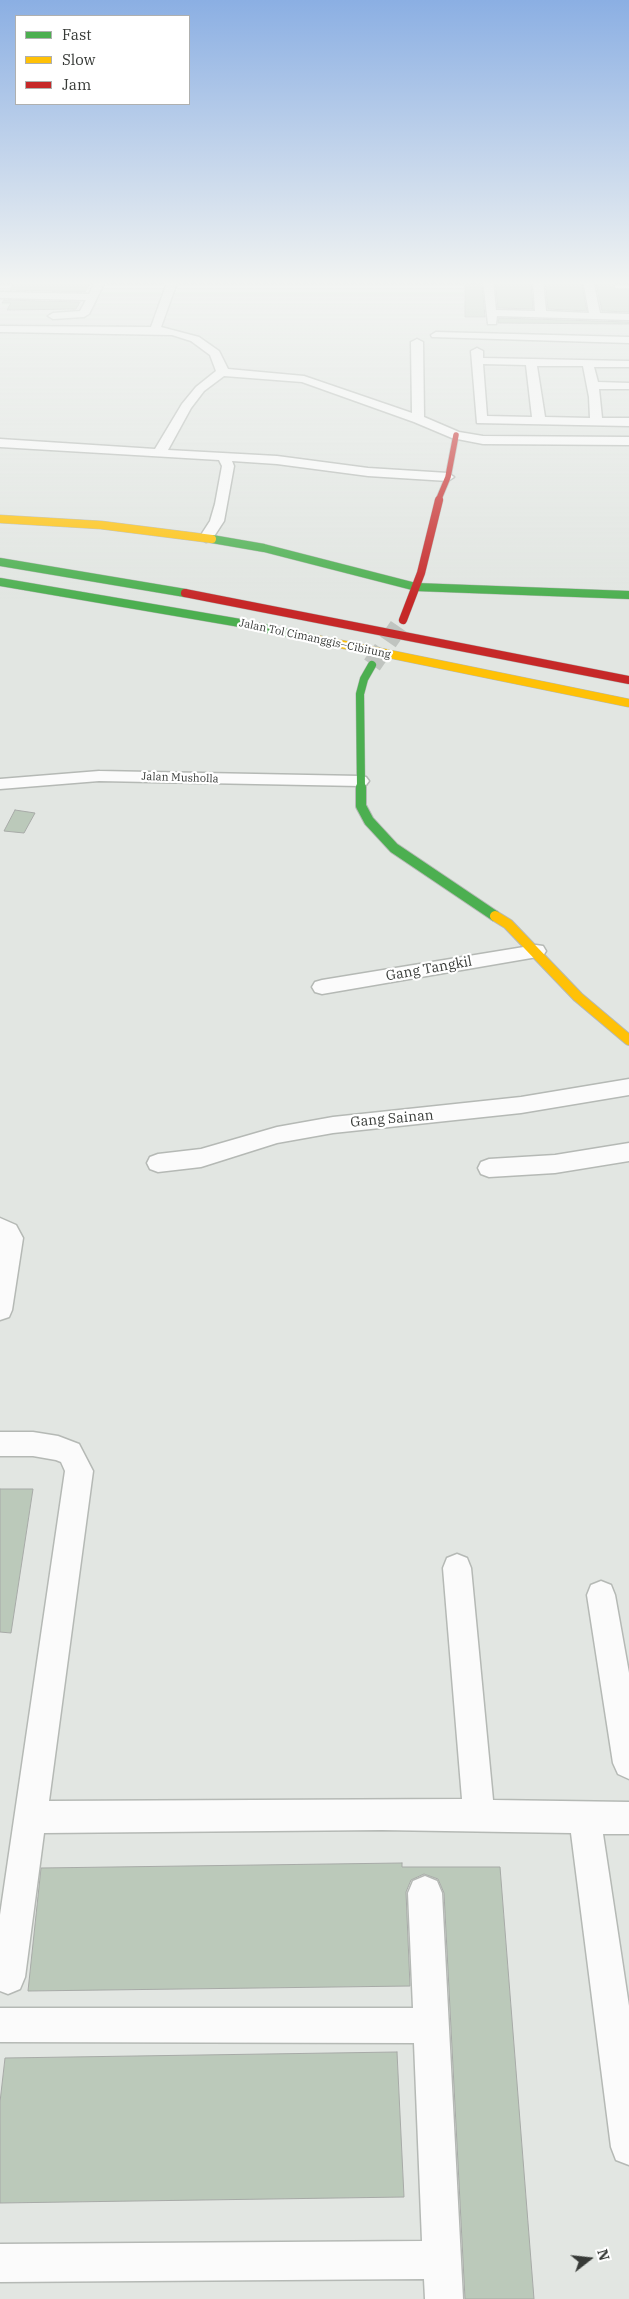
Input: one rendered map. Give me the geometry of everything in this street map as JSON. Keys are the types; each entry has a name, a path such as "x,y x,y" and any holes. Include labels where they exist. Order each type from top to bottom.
{"main road":[{"path":"402,620 416,587 438,501 448,477 456,435"},
{"path":"0,519 101,525 206,538 264,548 416,587 629,595"},
{"name":"Jalan Tol Cimanggis–Cibitung","path":"0,562 253,605 629,680"},
{"name":"Jalan Tol Cimanggis–Cibitung","path":"0,582 240,623 629,703"},
{"path":"372,665 364,678 360,694 360,781 362,806 368,821 394,848 501,919 536,951 578,997 629,1040"}],"street":[{"path":"160,452 186,407 202,387"},
{"path":"326,387 418,419 456,435 506,441 629,442"},
{"path":"416,387 418,419"},
{"path":"480,387 482,420 629,422"},
{"path":"534,387 538,421"},
{"path":"592,387 596,421"},
{"path":"593,391 620,387"},
{"path":"593,391 629,397"},
{"path":"0,443 277,460 368,472 448,477"},
{"path":"206,538 217,521 222,504 228,466 224,457"},
{"name":"Jalan Musholla","path":"0,784 99,776 360,781"},
{"name":"Gang Tangkil","path":"322,986 536,951"},
{"name":"Gang Sainan","path":"158,1164 201,1158 277,1135 333,1124 521,1105 629,1087"},
{"path":"490,1168 555,1164 629,1152"},
{"path":"0,1227 8,1232 11,1238 0,1310"},
{"path":"0,1444 33,1444 58,1448 70,1453 79,1471 8,1977"},
{"path":"457,1568 479,1816"},
{"path":"601,1595 629,1763"},
{"path":"29,1817 382,1814 629,1818"},
{"path":"585,1818 622,2023 629,2147"},
{"path":"426,1893 444,2299"},
{"path":"0,2025 431,2026"},
{"path":"0,2263 442,2260"}],"building":[{"path":"15,810 35,813 24,833 4,831"},
{"path":"0,1489 33,1489 11,1633 0,1632"},
{"path":"402,1863 402,1867 500,1867 534,2299 465,2299 444,1893 438,1879 424,1874 411,1880 406,1892 410,1986 28,1991 41,1868"},
{"path":"397,2052 404,2197 0,2203 0,2102 5,2058"}],"tunnel":[{"path":"372,665 403,620"}],"traffic: fast":[{"path":"212,539 264,548 416,587 629,595"},
{"path":"0,562 185,593"},
{"path":"0,582 240,623 316,639"},
{"path":"372,665 364,679 360,694 361,806 369,821 394,848 495,916"}],"traffic: slow":[{"path":"0,519 101,525 212,539"},
{"path":"316,639 629,703"},
{"path":"495,916 508,924 578,997 629,1040"}],"traffic: jam":[{"path":"403,620 421,573 438,501 448,477 456,435"},
{"path":"185,593 629,680"}]}
